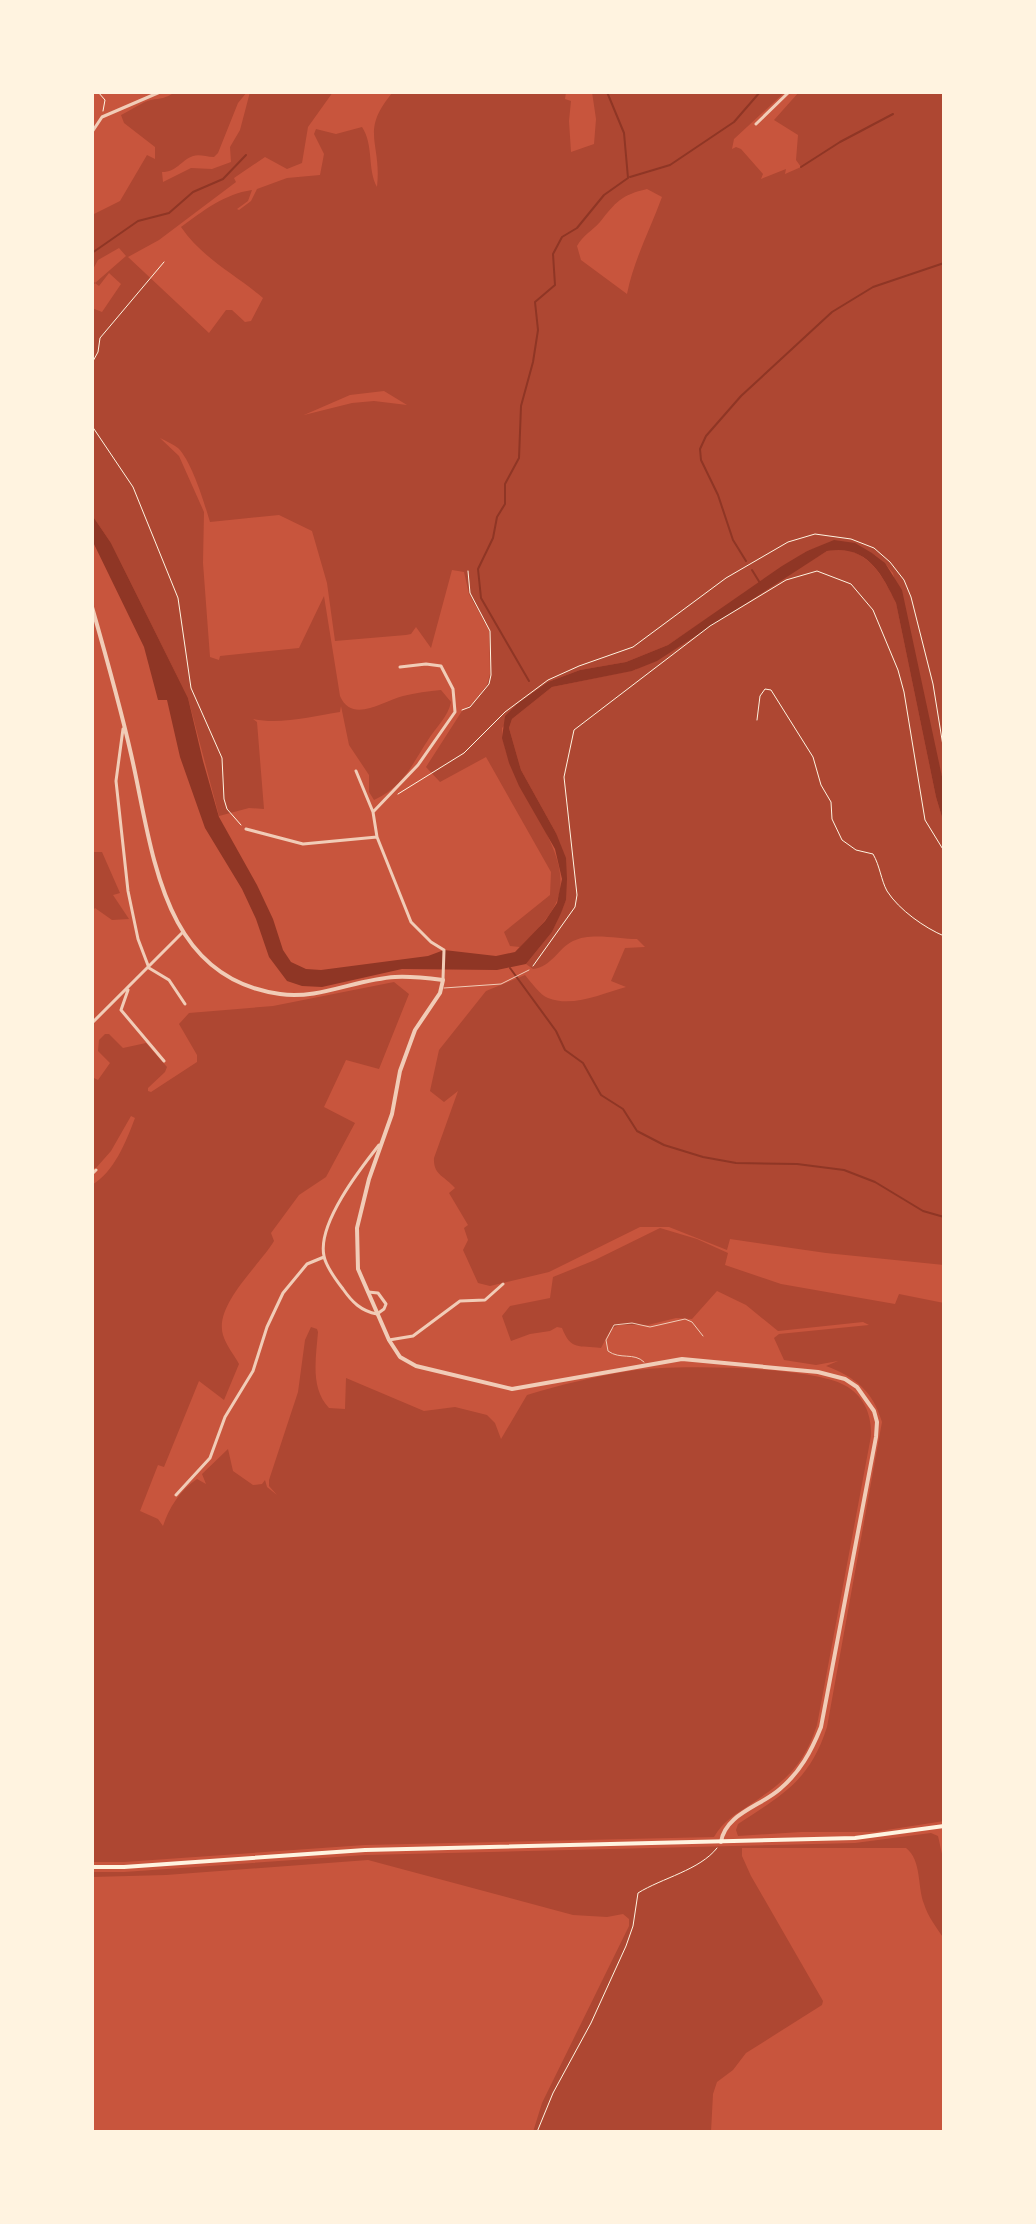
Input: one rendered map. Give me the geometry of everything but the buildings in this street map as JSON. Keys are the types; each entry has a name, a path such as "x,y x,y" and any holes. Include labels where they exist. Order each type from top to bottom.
{"main road":[{"path":"92,1867 365,1850 855,1838 944,1826"}],"street":[{"path":"92,132 102,117 160,92"},
{"path":"756,124 789,92"},
{"path":"92,607 130,749 160,887 182,933 201,955 226,976 251,988 283,995 394,977 444,977"},
{"path":"373,812 418,765 455,712 453,689 441,666 400,667"},
{"path":"124,726 116,781 128,891 138,939 149,968 169,980 185,1004"},
{"path":"356,771 373,812 377,837 411,922 444,950 441,988 415,1030 400,1071 392,1114 357,1228 358,1269 389,1340 400,1357 416,1366 512,1389 682,1359 818,1372 845,1379 857,1387 874,1411 876,1437 821,1727 812,1750 796,1773 778,1791 726,1827 721,1842"},
{"path":"246,829 303,844 377,837"},
{"path":"92,1023 182,933"},
{"path":"128,990 121,1010 164,1061"},
{"path":"377,1314 356,1306 337,1281 324,1257 324,1244 332,1215 359,1170 381,1142"},
{"path":"92,1174 96,1170"},
{"path":"176,1495 210,1458 225,1417 253,1371 267,1327 283,1293 307,1264 324,1257"},
{"path":"389,1340 413,1336 460,1301 485,1300 503,1284"},
{"path":"368,1292 378,1293 386,1304 377,1314"}],"lane":[{"path":"441,988 492,986 529,970"},
{"path":"645,1364 639,1357 618,1356 608,1351 606,1340 614,1325 632,1323 650,1327 685,1319 692,1322 703,1336"}],"path":[{"path":"98,92 105,100 102,117"},
{"path":"92,363 100,338 164,262"},
{"path":"92,426 133,487 178,598 191,688 222,758 227,809 246,829"},
{"path":"399,793 464,753 505,712 548,680 633,647 726,578 788,542 815,534 851,539 874,548 904,580 933,684 944,752"},
{"path":"455,712 470,707 489,684 491,675 490,631 470,593 468,571"},
{"path":"529,970 544,954 575,907 577,895 564,777 574,730 710,626 786,580 817,571 851,584 873,610 901,681 925,820 944,851"},
{"path":"757,720 760,696 765,689 771,690 813,757 821,785 831,802 832,819 842,840 856,850 873,854 880,865 887,891 924,928 944,936"},
{"path":"537,2132 553,2093 591,2023 626,1946 633,1926 638,1893 715,1852 721,1842"}],"shaded area":[{"path":"175,92 247,92 238,103 218,153 214,157 193,156 162,172 163,182 191,168 212,169 231,162 230,147 240,130 250,92 333,92 308,127 302,163 287,169 265,157 234,178 236,182 159,240 128,257 209,333 226,310 232,310 245,322 251,321 263,298 209,257 181,227 232,195 252,190 248,201 239,210 251,201 257,189 287,178 320,175 324,154 314,134 316,129 336,134 362,127 368,141 377,187 374,128 377,117 393,92 566,92 565,99 571,101 571,152 594,144 596,119 592,92 785,92 734,139 732,149 741,149 763,174 761,179 801,167 796,160 798,135 774,120 799,92 944,92 944,786 893,573 875,555 854,546 832,545 807,551 668,645 626,662 580,670 548,682 502,728 514,773 550,842 561,885 555,905 544,922 520,947 510,946 504,932 550,895 551,872 486,757 440,782 426,767 462,711 487,685 490,674 489,630 469,594 464,572 452,570 431,648 416,627 406,635 335,641 327,583 312,531 279,515 210,522 183,454 160,438 179,456 204,512 203,563 210,657 219,660 220,656 299,648 324,596 340,696 345,704 360,710 403,696 441,690 451,702 445,717 406,774 393,788 374,800 369,792 369,775 349,745 341,706 340,712 296,719 253,719 257,722 264,809 249,808 219,816 188,698 111,543 92,515 92,308 102,312 121,284 109,273 99,286 95,283 126,256 119,248 98,260 92,271 92,215 120,201 147,155 155,159 155,147 124,123 121,115 144,102","holes":["647,189 662,197 627,294 581,260 577,246 620,200","384,391 407,405 374,401 352,403 304,415 350,395"]},
{"path":"92,515 111,543 188,698 219,817 257,885 283,950 291,962 306,969 321,970 428,956 444,950 496,956 515,952 545,921 557,903 562,879 555,849 509,763 502,738 505,716 548,682 580,670 626,662 668,645 782,566 834,540 855,543 872,553 885,563 902,590 944,786 944,824 896,603 878,571 862,556 841,550 827,551 657,661 632,671 552,687 512,719 509,728 521,770 556,833 566,858 566,900 552,932 526,964 497,970 402,969 322,987 287,981 269,957 242,889 205,828 180,757 167,700 158,700 144,647 92,540"},
{"path":"838,549 858,554 867,560 881,575 896,603 944,824 944,1265 730,1239 727,1250 669,1227 640,1227 549,1272 490,1286 478,1283 463,1250 468,1240 464,1228 468,1225 449,1193 455,1188 434,1164 458,1091 444,1102 430,1091 439,1050 486,991 525,975 539,991 558,1001 598,996 626,987 611,981 625,948 645,947 637,939 580,938 540,968 533,969 526,964 552,932 566,900 556,833 521,770 509,728 512,719 552,687 635,670 827,551"},
{"path":"92,844 94,852 102,852 120,893 113,895 129,919 112,920 95,908 92,912"},
{"path":"394,982 409,994 379,1069 346,1060 324,1107 355,1123 326,1177 299,1195 271,1233 274,1241 225,1311 223,1335 239,1364 224,1400 199,1381 164,1467 158,1465 140,1511 158,1519 163,1526 180,1494 197,1479 206,1484 202,1474 228,1449 233,1471 253,1485 262,1484 265,1480 267,1487 277,1495 269,1486 269,1480 298,1392 305,1340 311,1327 318,1332 316,1362 319,1391 329,1408 345,1409 346,1378 424,1411 455,1407 487,1415 495,1423 501,1439 527,1395 604,1375 706,1367 772,1370 826,1379 851,1389 862,1400 870,1421 871,1436 817,1725 806,1752 792,1771 730,1818 714,1837 365,1845 92,1862 92,1185 113,1164 135,1118 131,1116 111,1151 96,1168 92,1168 92,1077 98,1080 110,1063 98,1051 99,1040 109,1034 123,1048 146,1043 167,1067 148,1088 151,1092 197,1062 197,1055 179,1024 189,1013 273,1006"},
{"path":"660,1228 697,1239 728,1253 725,1265 781,1284 895,1304 899,1294 944,1303 944,1821 874,1832 738,1836 738,1824 781,1795 803,1774 827,1727 882,1422 874,1402 862,1386 826,1366 838,1361 816,1365 784,1360 774,1338 779,1334 869,1325 863,1322 778,1331 746,1305 717,1291 692,1319 619,1325 611,1329 601,1348 572,1344 562,1328 557,1327 511,1341 502,1316 510,1306 550,1298 553,1277"},
{"path":"931,1833 938,1836 944,1863 944,1939 926,1909 917,1866 906,1848 742,1848 742,1856 751,1876 823,2001 822,2005 746,2053 733,2070 717,2082 713,2094 711,2132 533,2132 542,2103 629,1926 629,1919 623,1914 607,1917 573,1915 368,1860 166,1875 92,1877 92,1872 365,1855 855,1843"}],"waterway":[{"path":"529,681 481,598 478,569 493,538 497,517 505,504 505,484 519,458 521,406 538,330 535,302 555,285 553,254 562,237 577,228 604,195 628,178 624,133 607,92"},
{"path":"630,177 670,165 734,122 760,92"},
{"path":"801,167 893,114"},
{"path":"92,253 138,221 169,213 193,192 223,179 246,155"},
{"path":"746,561 733,540 718,495 701,460 700,449 706,436 741,396 832,312 873,287 944,263"},
{"path":"752,570 760,583"},
{"path":"510,968 556,1031 565,1050 583,1063 601,1095 623,1109 637,1131 664,1145 703,1157 736,1163 797,1164 844,1170 875,1182 923,1211 944,1217"}]}
